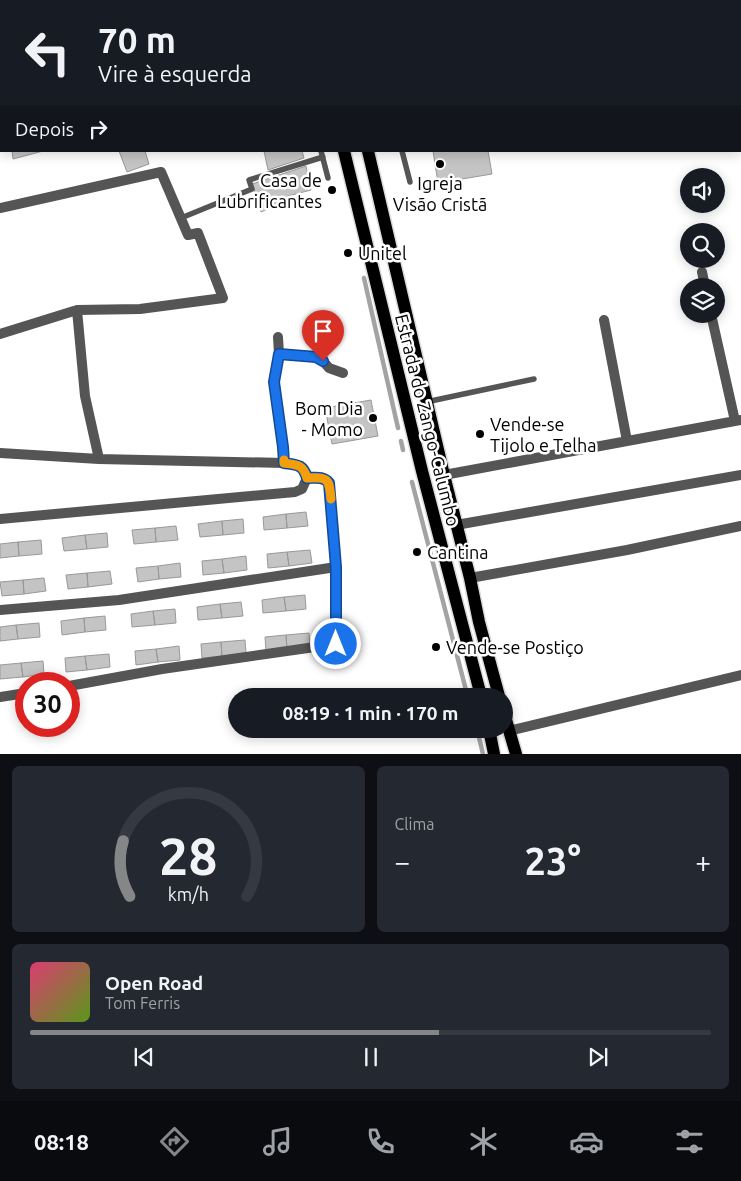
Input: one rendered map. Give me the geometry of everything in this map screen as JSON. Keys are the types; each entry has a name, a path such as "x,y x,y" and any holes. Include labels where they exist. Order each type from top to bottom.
{"main road":[{"name":"Estrada do Zango-Calumbo","path":"344,152 422,471 479,688"},
{"name":"Estrada do Zango-Calumbo","path":"368,152 426,402 497,688"},
{"path":"491,738 494,754"},
{"path":"511,738 516,754"}],"street":[{"path":"0,208 161,172 188,235 198,233 224,298 140,309 77,310 0,334"},
{"path":"702,272 703,278"},
{"path":"77,310 85,396 99,459"},
{"path":"604,320 627,441"},
{"path":"444,476 738,420 713,323"},
{"path":"278,337 279,354 274,382 284,463"},
{"path":"279,354 316,357 329,368 343,373"},
{"path":"0,453 99,459 284,463 299,465 305,470 307,478 302,489 295,492 0,519"},
{"path":"456,525 741,475"},
{"path":"80,684 162,669 336,644 336,567 329,483 326,479 307,478"},
{"path":"470,578 608,554 741,526"},
{"path":"0,610 119,600 336,567"},
{"path":"513,730 741,675"},
{"path":"0,697 15,695"}],"lane":[{"path":"402,152 410,182"},
{"path":"181,218 252,189 249,180 322,154 328,178"},
{"path":"426,402 534,380"}],"building":[{"path":"12,152 39,152 13,159"},
{"path":"119,152 145,152 149,164 127,172"},
{"path":"264,152 302,152 304,158 268,170"},
{"path":"433,152 488,152 492,174 438,183"},
{"path":"306,166 311,190 288,196 288,199 261,212 252,184"},
{"path":"371,400 378,436 332,444 325,408"},
{"path":"306,512 308,526 287,528 286,514"},
{"path":"286,514 287,528 264,530 263,517"},
{"path":"243,519 244,533 223,535 222,521"},
{"path":"222,521 223,535 200,537 198,524"},
{"path":"176,526 178,540 156,542 155,528"},
{"path":"155,528 156,542 134,544 132,530"},
{"path":"107,533 108,547 87,549 85,535"},
{"path":"85,535 87,549 64,551 62,538"},
{"path":"41,540 42,554 19,556 18,542"},
{"path":"18,542 19,556 0,558 0,544"},
{"path":"310,550 312,563 289,566 287,552"},
{"path":"287,552 289,566 268,568 267,554"},
{"path":"246,556 247,570 224,573 222,559"},
{"path":"222,559 224,573 203,575 202,561"},
{"path":"180,563 181,577 159,579 158,566"},
{"path":"158,566 159,579 138,582 136,568"},
{"path":"110,571 112,584 88,587 87,573"},
{"path":"87,573 88,587 68,589 66,575"},
{"path":"44,578 46,591 24,594 23,580"},
{"path":"23,580 24,594 2,596 0,582"},
{"path":"305,595 306,609 286,611 284,597"},
{"path":"284,597 286,611 263,613 262,600"},
{"path":"241,602 243,616 222,618 220,604"},
{"path":"220,604 222,618 198,620 197,607"},
{"path":"175,609 176,623 155,625 153,611"},
{"path":"153,611 155,625 132,627 131,614"},
{"path":"105,616 106,630 85,632 84,618"},
{"path":"84,618 85,632 62,635 61,621"},
{"path":"39,623 40,637 18,639 16,625"},
{"path":"16,625 18,639 0,641 0,627"},
{"path":"309,633 310,647 287,649 286,635"},
{"path":"286,635 287,649 266,651 265,637"},
{"path":"245,640 246,653 222,656 221,642"},
{"path":"221,642 222,656 202,658 201,644"},
{"path":"179,646 180,660 158,662 156,649"},
{"path":"156,649 158,662 136,665 135,651"},
{"path":"109,654 110,667 87,670 85,656"},
{"path":"85,656 87,670 66,672 65,658"},
{"path":"43,661 44,672 22,672 21,663"},
{"path":"21,663 22,672 15,672 15,678 0,679 0,665"}],"waterway":[{"path":"364,278 398,428"},
{"path":"401,441 403,450"},
{"path":"412,482 465,688"},
{"path":"479,738 483,754"}],"slow traffic":[{"path":"284,460 284,463 299,465 305,470 307,478 326,479 329,483 331,499"}],"place":[{"name":"Igreja Visão Cristã","path":"440,164"},
{"name":"Casa de Lubrificantes","path":"332,190"},
{"name":"Unitel","path":"348,253"},
{"name":"Bom Dia - Momo","path":"373,418"},
{"name":"Vende-se Tijolo e Telha","path":"480,434"},
{"name":"Cantina","path":"417,552"},
{"name":"Vende-se Postiço","path":"436,647"}],"route":[{"path":"323,361 306,355 279,354 274,382 284,463 299,465 305,470 307,478 326,479 329,483 336,567 336,644"}]}
